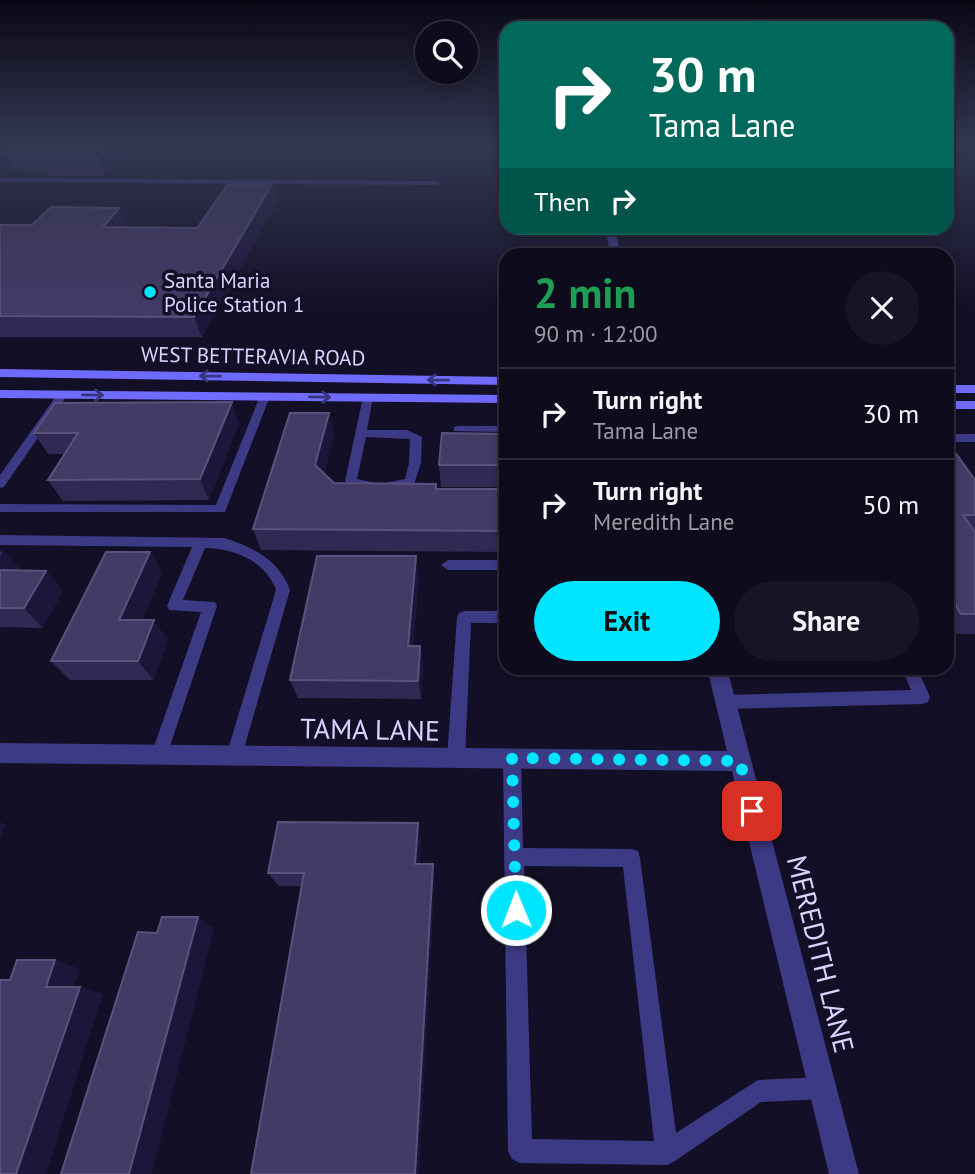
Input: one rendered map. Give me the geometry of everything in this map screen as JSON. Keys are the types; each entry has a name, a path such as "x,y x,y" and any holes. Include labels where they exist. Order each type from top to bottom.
{"main road":[{"name":"WEST BETTERAVIA ROAD","path":"0,373 499,381"},
{"path":"954,389 975,389"},
{"name":"WEST BETTERAVIA ROAD","path":"0,394 499,399"},
{"path":"954,405 975,405"}],"street":[{"name":"MEREDITH LANE","path":"719,675 844,1174"},
{"name":"TAMA LANE","path":"0,754 740,761"}],"lane":[{"path":"0,484 63,394"},
{"path":"0,508 221,509 265,396"},
{"path":"360,433 407,434 416,437 415,463 410,481 400,486 382,487 360,486 351,481 360,433 368,397"},
{"path":"458,429 499,429"},
{"path":"954,438 975,438"},
{"path":"0,540 200,543 242,548 281,579 283,590 234,756"},
{"path":"159,755 210,606 174,606 200,543"},
{"path":"448,565 499,565"},
{"path":"456,758 464,617 499,617"},
{"path":"725,702 922,697 911,675"},
{"path":"512,758 520,1151 667,1153 758,1091 823,1088"},
{"path":"515,857 631,858 667,1153"}],"building":[{"path":"215,202 262,202 194,317 0,316 0,225 32,225 51,207 119,208 103,227 197,228"},
{"path":"232,402 200,479 48,480 78,433 34,433 55,403"},
{"path":"290,413 329,413 315,465 334,483 436,484 436,489 499,489 499,531 253,529"},
{"path":"442,433 499,434 499,465 439,465"},
{"path":"954,451 975,480 975,515 963,515 975,532 975,614 961,614 954,602"},
{"path":"106,552 150,552 119,620 154,620 138,661 51,661"},
{"path":"317,556 416,556 408,646 420,646 418,681 290,680"},
{"path":"0,570 46,571 24,608 0,608"},
{"path":"278,822 418,823 415,864 433,864 415,1174 251,1174 304,873 268,873"},
{"path":"162,917 198,917 129,1174 61,1174 138,932 157,933"},
{"path":"17,960 55,960 46,987 80,987 16,1174 0,1174 0,980 10,980"}],"place":[{"name":"Santa Maria Police Station 1","path":"150,292"}],"route":[{"path":"516,910 512,758 740,761 752,811"}]}
